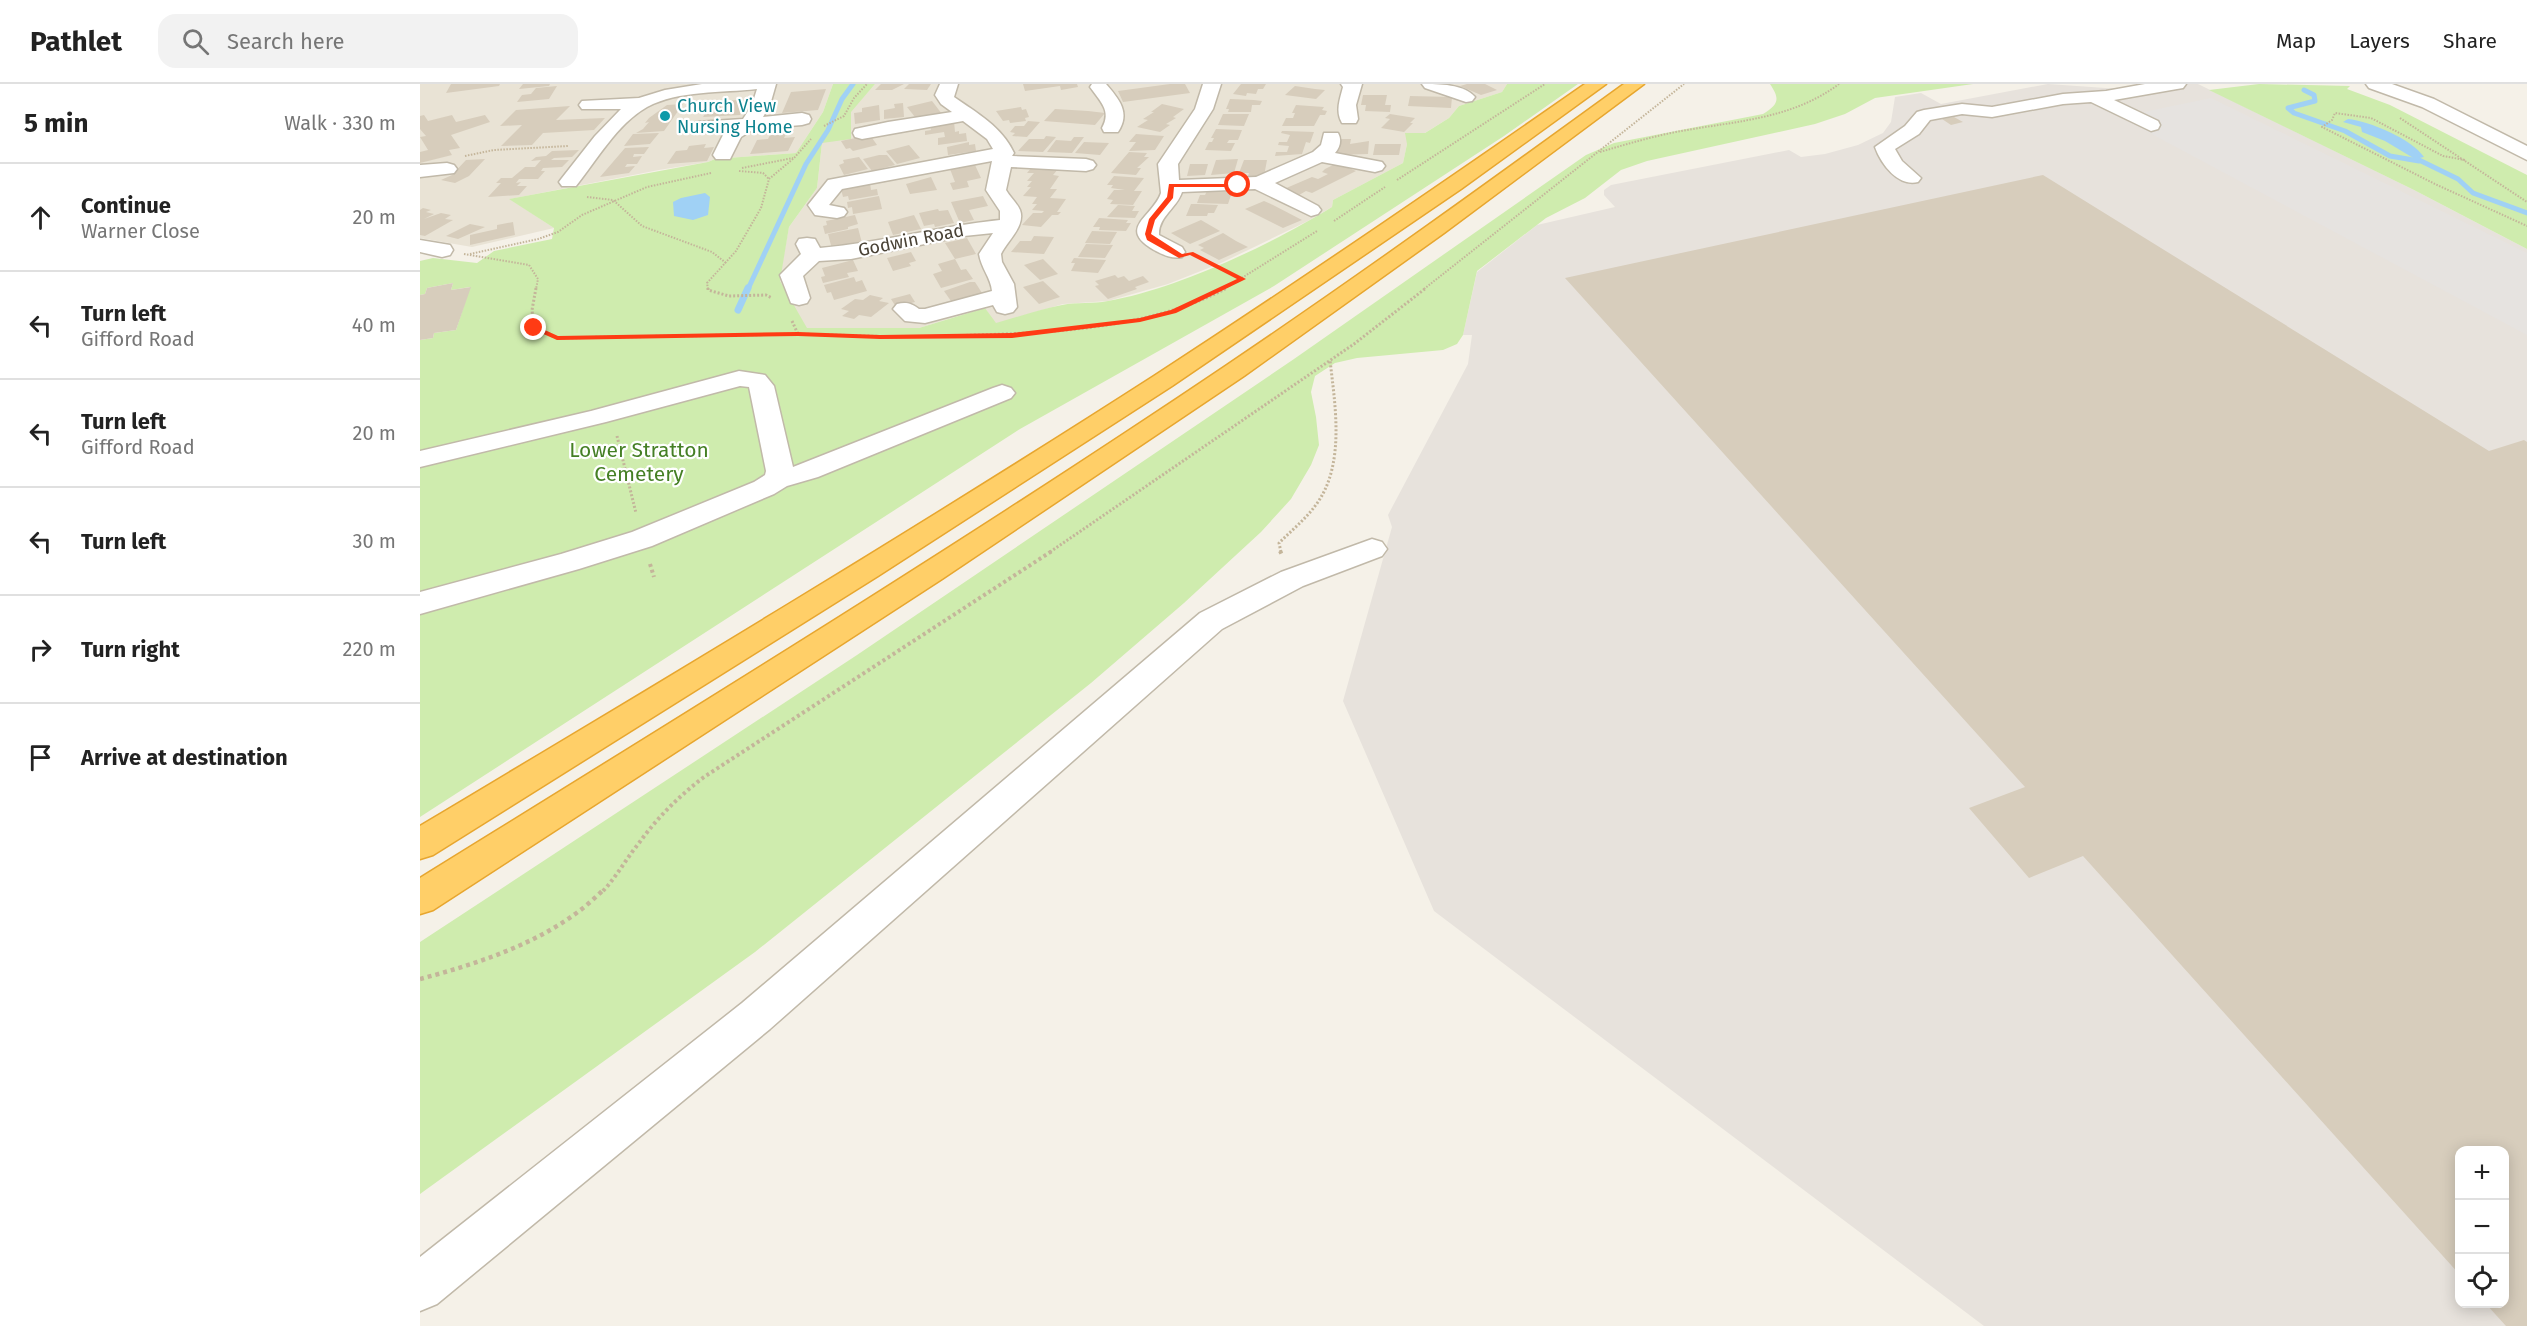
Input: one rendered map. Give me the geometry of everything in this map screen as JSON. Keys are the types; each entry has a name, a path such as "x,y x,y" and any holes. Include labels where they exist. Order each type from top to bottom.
{"highway":[{"path":"420,844 1060,447 1344,260 1597,84"},
{"path":"420,898 846,627 1235,371 1416,245 1635,84"}],"street":[{"path":"569,182 622,118 641,104 675,94 757,84"},
{"path":"723,155 734,134 749,124 761,105 767,84"},
{"path":"949,84 944,95 953,106 1000,141 1004,157 996,190 1010,210 1009,225"},
{"path":"1174,252 1149,238 1148,234 1152,219 1170,198 1171,186 1166,173 1168,164 1204,110 1212,84"},
{"path":"1349,119 1347,105 1352,84 1372,84"},
{"path":"1431,84 1466,97"},
{"path":"1911,178 1896,167 1887,156 1885,147 1912,130 1923,116 1962,109 1992,112 2063,99 2126,94 2177,84"},
{"path":"2375,84 2428,103 2527,154"},
{"path":"2402,84 2428,103"},
{"path":"1096,90 1116,111 1116,120 1111,128"},
{"path":"581,97 641,104"},
{"path":"2094,97 2151,125"},
{"path":"1967,129 1986,125 1992,112"},
{"path":"862,133 890,125 944,120 965,115"},
{"path":"697,128 802,119"},
{"path":"1912,130 1939,132"},
{"path":"1171,186 1259,183 1320,156 1329,147 1331,135"},
{"path":"1320,156 1375,166"},
{"path":"831,191 1004,157 1086,165"},
{"path":"420,171 447,169"},
{"path":"1259,183 1311,210"},
{"name":"Godwin Road","path":"800,298 791,275 805,256 851,252 964,230 1009,225"},
{"name":"Godwin Road","path":"905,309 913,316 925,316 1005,301 1000,276 991,262 990,254 1009,225"},
{"path":"420,246 442,250"},
{"path":"420,459 611,413 739,378 756,380 761,386 780,471 777,480"},
{"path":"420,603 569,562 642,539 764,488 777,480 808,471 1002,393"},
{"path":"420,1287 756,1016 1196,632 1229,610 1296,578 1372,549"}],"path":[{"path":"819,128 844,117 854,98 867,84"},
{"path":"1333,221 1545,84"},
{"path":"420,979 453,971 526,942 600,894 618,875 660,814 704,777 1039,560 1354,344 1684,84"},
{"path":"1596,153 1670,133 1786,112 1816,100 1839,84"},
{"path":"2465,160 2442,156 2362,116 2335,113 2330,122 2323,125 2324,129 2380,158 2527,226"},
{"path":"2398,117 2527,202"},
{"path":"766,295 729,296 708,290 707,283 726,263 761,208 769,179 794,158 814,135"},
{"path":"462,156 494,150 589,145 593,141 604,140"},
{"path":"769,179 763,174 730,170 794,158"},
{"path":"466,254 537,239 558,232 582,215 647,186 713,172"},
{"path":"582,196 613,200 642,226 712,252 726,263"},
{"path":"940,336 1041,333 1140,320 1173,311 1243,279 1323,227"},
{"path":"442,250 529,265 538,279 532,310 534,328 557,338 798,334 904,337"},
{"path":"1174,252 1181,257 1190,253 1243,279"},
{"path":"1296,578 1278,546 1312,510 1323,494 1332,469 1335,419 1330,360"},
{"path":"611,413 642,539 654,577"}],"shaded area":[{"path":"420,84 833,84 823,112 796,153 715,159 510,199 554,228 472,247 420,238"},
{"path":"875,84 1507,84 1502,92 1459,106 1449,118 1407,144 1403,163 1333,200 1332,207 1221,263 1168,284 1108,301 1063,304 995,324 985,308 919,328 806,328 779,281 789,227 817,188 822,143"},
{"path":"2048,84 2120,89 2157,84 2198,84 2414,190 2527,249 2527,1326 1984,1326 1434,911 1343,701 1392,527 1388,515 1468,364 1472,335 1463,335 1477,272 1537,225 1615,207 1604,195 1604,190 1611,185 1789,150 1801,157 1825,154 1858,145 1883,133 1891,122 1895,97 1921,93 1941,104"},
{"path":"2211,98 2527,253 2527,335 2120,117"}],"green space":[{"name":"Lower Stratton Cemetery","path":"833,84 875,84 851,112 851,139 822,143 817,188 789,227 780,281 807,328 919,328 985,308 996,323 1054,307 1108,301 1164,286 1253,250 1332,207 1333,200 1403,163 1407,144 1405,133 1425,133 1449,118 1459,106 1502,92 1507,84 1578,84 1504,136 1274,286 1020,429 420,817 420,340 433,338 434,333 456,330 470,287 451,290 453,283 427,288 425,294 420,295 420,261 433,258 477,263 494,251 552,239 554,228 509,199 715,159 796,153 823,112"},
{"path":"1770,84 1973,84 1875,98 1845,114 1815,124 1647,161 1621,170 1585,198 1546,218 1477,271 1463,335 1457,344 1443,350 1357,358 1335,363 1315,376 1311,392 1319,445 1311,465 1291,499 1261,532 1184,603 1091,683 755,952 420,1194 420,942 857,655 1294,359 1586,155 1614,143 1763,114 1776,101"},
{"path":"2259,84 2350,86 2347,89 2390,105 2527,175 2527,249 2414,190 2209,90"}],"water":[{"path":"2348,119 2367,123 2389,132 2410,144 2424,157 2415,159 2385,141 2362,132 2361,127 2343,122"},
{"path":"705,193 710,197 708,215 693,220 674,216 673,202"}],"building":[{"path":"451,84 500,84 499,86 446,93"},
{"path":"523,84 550,84 549,86 519,89"},
{"path":"881,84 904,84 892,90 875,90"},
{"path":"909,84 931,84 927,90 904,89"},
{"path":"1023,84 1077,84 1078,87 1061,90 1060,86 1025,91"},
{"path":"1185,84 1190,93 1123,102 1118,91"},
{"path":"1241,84 1266,84 1263,89 1258,89 1256,94 1247,93 1246,96 1233,94"},
{"path":"1485,84 1497,90 1481,95 1460,86"},
{"path":"557,86 549,99 517,102 522,95 531,94 536,88"},
{"path":"1295,86 1325,90 1316,99 1285,95"},
{"path":"826,89 818,110 782,113 791,92"},
{"path":"1363,95 1387,95 1385,105 1391,105 1390,112 1365,111 1366,105 1361,105"},
{"path":"1410,96 1452,97 1451,108 1408,106"},
{"path":"1230,99 1262,101 1260,105 1252,105 1251,112 1228,112 1229,109 1226,109"},
{"path":"738,100 737,103 747,102 740,115 703,117 711,105"},
{"path":"932,101 942,114 915,117 907,107"},
{"path":"903,103 904,117 884,119 884,110 895,108 894,104"},
{"path":"683,104 664,131 636,133 643,129 649,122 645,123 649,118 667,105"},
{"path":"1162,104 1184,109 1166,124 1170,125 1160,132 1137,127 1148,120 1143,119"},
{"path":"879,105 880,120 855,124 854,113 862,112 862,108"},
{"path":"1296,105 1324,107 1322,110 1327,111 1325,115 1320,115 1314,126 1282,126 1286,118 1293,118 1295,113 1292,113"},
{"path":"570,106 556,120 605,118 594,130 543,133 532,145 501,146 522,125 500,126 516,110"},
{"path":"1021,107 1022,110 1026,109 1029,117 1025,118 1026,121 1010,123 1009,120 1003,121 996,111"},
{"path":"1055,109 1105,113 1095,125 1044,121"},
{"path":"1223,114 1249,114 1244,126 1218,125"},
{"path":"1390,114 1415,118 1404,132 1381,128 1390,119 1385,118"},
{"path":"424,115 428,121 452,115 456,122 485,115 490,122 451,135 460,148 449,150 452,155 420,163 420,152 428,150 420,137 426,136 420,129 420,116"},
{"path":"1954,117 1963,122 1951,125 1942,119"},
{"path":"954,121 955,132 966,133 967,141 938,145 938,138 945,137 944,132 925,135 925,131 931,130 930,125"},
{"path":"1028,121 1040,122 1027,137 1012,136 1015,133 1010,132 1015,126 1024,126"},
{"path":"1216,129 1242,130 1238,140 1229,140 1227,143 1235,143 1231,151 1205,150 1209,142 1212,142 1214,138 1211,138"},
{"path":"1282,131 1314,132 1310,143 1306,142 1302,154 1275,156 1276,152 1287,152 1289,146 1278,145 1279,142 1287,142 1290,135 1281,133"},
{"path":"659,133 650,144 624,146 633,134"},
{"path":"786,134 784,138 795,137 788,151 750,154 757,140 768,139 770,135"},
{"path":"1136,134 1164,136 1155,150 1129,151 1136,142 1129,142"},
{"path":"870,135 877,145 853,151 850,148 846,149 841,141"},
{"path":"1046,136 1056,137 1043,152 1018,151 1029,139 1044,139"},
{"path":"1074,137 1084,137 1072,153 1047,152 1056,140 1071,141"},
{"path":"1338,139 1351,139 1350,144 1369,141 1368,154 1335,155"},
{"path":"969,142 969,145 975,144 976,151 948,155 947,147"},
{"path":"1084,142 1109,143 1100,155 1075,153"},
{"path":"706,144 704,148 714,147 707,161 667,164 676,151 687,150 689,146"},
{"path":"1375,144 1401,144 1399,155 1373,155"},
{"path":"909,145 920,158 897,164 886,151"},
{"path":"649,147 644,154 634,154 633,157 642,156 637,164 627,164 625,167 635,166 629,173 600,177 625,148"},
{"path":"579,150 572,157 551,160 569,160 562,167 543,168 541,171 545,171 538,179 519,179 516,183 521,182 517,186 527,186 519,195 488,197 501,183 496,183 501,178 512,178 525,167 535,167 541,160 531,161 536,157 546,156 552,151"},
{"path":"1129,152 1147,153 1144,157 1149,157 1137,168 1141,168 1136,175 1111,173"},
{"path":"887,155 895,165 872,171 863,159"},
{"path":"859,157 868,169 844,175 839,165 844,163 843,160"},
{"path":"485,159 469,176 455,183 441,180 452,175 466,160"},
{"path":"1238,159 1234,173 1211,175 1216,160"},
{"path":"1244,160 1267,160 1264,176 1248,176 1249,173 1239,173"},
{"path":"1337,163 1356,171 1312,193 1306,191 1299,195 1284,189 1312,177 1318,179 1328,174 1322,172 1325,169"},
{"path":"1190,164 1208,164 1205,175 1187,176"},
{"path":"975,165 981,178 967,181 969,187 953,190 950,183 955,182 950,169"},
{"path":"1032,167 1058,169 1053,175 1059,176 1050,189 1057,189 1050,198 1066,199 1057,212 1061,212 1058,215 1052,215 1041,227 1022,225 1033,213 1044,211 1032,210 1037,204 1032,204 1037,197 1023,196 1031,187 1027,187 1032,181 1027,181 1034,173 1027,173"},
{"path":"2043,175 2489,451 2524,440 2527,442 2527,1326 2506,1326 2490,1308 2509,1308 2509,1146 2455,1146 2455,1269 2083,856 2029,878 1969,808 2025,787 1565,278"},
{"path":"1114,176 1144,178 1134,191 1142,191 1133,205 1110,204 1113,200 1107,199 1114,190 1125,190 1111,188 1113,185 1107,185"},
{"path":"931,177 937,190 910,194 906,184"},
{"path":"870,183 871,190 877,189 878,195 849,200 848,196 843,197 841,189"},
{"path":"1207,191 1232,192 1228,204 1197,203 1200,195 1205,195"},
{"path":"879,196 882,209 853,214 852,207 848,208 847,202"},
{"path":"983,196 988,206 969,210 974,220 960,223 951,202"},
{"path":"1264,201 1302,220 1283,228 1245,209"},
{"path":"1191,204 1218,205 1214,213 1208,213 1207,216 1186,216"},
{"path":"1118,205 1135,206 1132,211 1139,211 1135,218 1107,217"},
{"path":"423,208 431,210 426,212 434,214 424,219 441,213 451,215 445,219 453,220 425,236 420,235 420,210"},
{"path":"938,209 939,211 948,210 954,223 935,227 934,224 924,226 919,213"},
{"path":"855,215 858,224 848,229 825,234 823,226 827,225 826,221"},
{"path":"914,215 921,229 893,235 888,222"},
{"path":"1099,218 1128,220 1126,223 1131,223 1126,231 1099,230 1100,227 1093,227"},
{"path":"1201,220 1220,231 1190,244 1171,233"},
{"path":"513,222 515,235 470,245 470,235 497,229 497,225"},
{"path":"470,224 485,227 458,239 446,236"},
{"path":"858,228 862,243 832,249 828,234"},
{"path":"1092,231 1117,232 1110,244 1085,243"},
{"path":"1223,233 1248,247 1219,260 1200,250 1204,248 1198,245"},
{"path":"1034,236 1054,237 1044,254 1011,252 1020,241 1031,241"},
{"path":"967,238 976,254 955,259 945,243"},
{"path":"1086,244 1113,245 1105,258 1078,257"},
{"path":"911,252 916,261 909,263 911,266 893,271 887,258"},
{"path":"1074,258 1106,260 1098,273 1071,271 1075,263 1071,263"},
{"path":"955,259 961,270 966,269 973,279 941,288 933,274 942,271 938,264"},
{"path":"1043,259 1058,274 1040,280 1024,265"},
{"path":"853,260 858,271 847,273 849,277 823,283 821,277 825,276 822,268"},
{"path":"1115,275 1118,278 1124,276 1129,281 1143,276 1149,282 1135,287 1137,289 1108,299 1095,286 1099,285 1095,281"},
{"path":"854,277 856,282 862,280 867,291 834,300 831,292 827,293 824,285"},
{"path":"1043,281 1060,297 1039,304 1023,287"},
{"path":"975,282 982,293 951,301 944,291"},
{"path":"453,283 451,290 471,287 456,330 434,333 433,338 420,340 420,295 425,294 427,288"},
{"path":"910,294 915,302 896,307 891,299"},
{"path":"870,295 883,298 879,301 889,303 871,317 859,315 854,319 842,316 849,311 841,309 855,299 863,300"}],"waterway":[{"path":"748,289 806,164 828,130 842,99 853,84"},
{"path":"2304,90 2314,95 2315,101 2288,108 2294,113 2345,131 2390,156 2419,161"},
{"path":"2417,159 2458,179 2473,193 2527,213"},
{"path":"738,310 748,288"}],"place":[{"name":"Church View Nursing Home","path":"665,116"}],"route":[{"path":"534,328 557,338 798,334 880,337 1012,335 1140,320 1173,311 1211,296 1243,279 1190,253 1181,257 1149,238 1148,234 1152,219 1170,198 1171,186 1238,185"}]}
